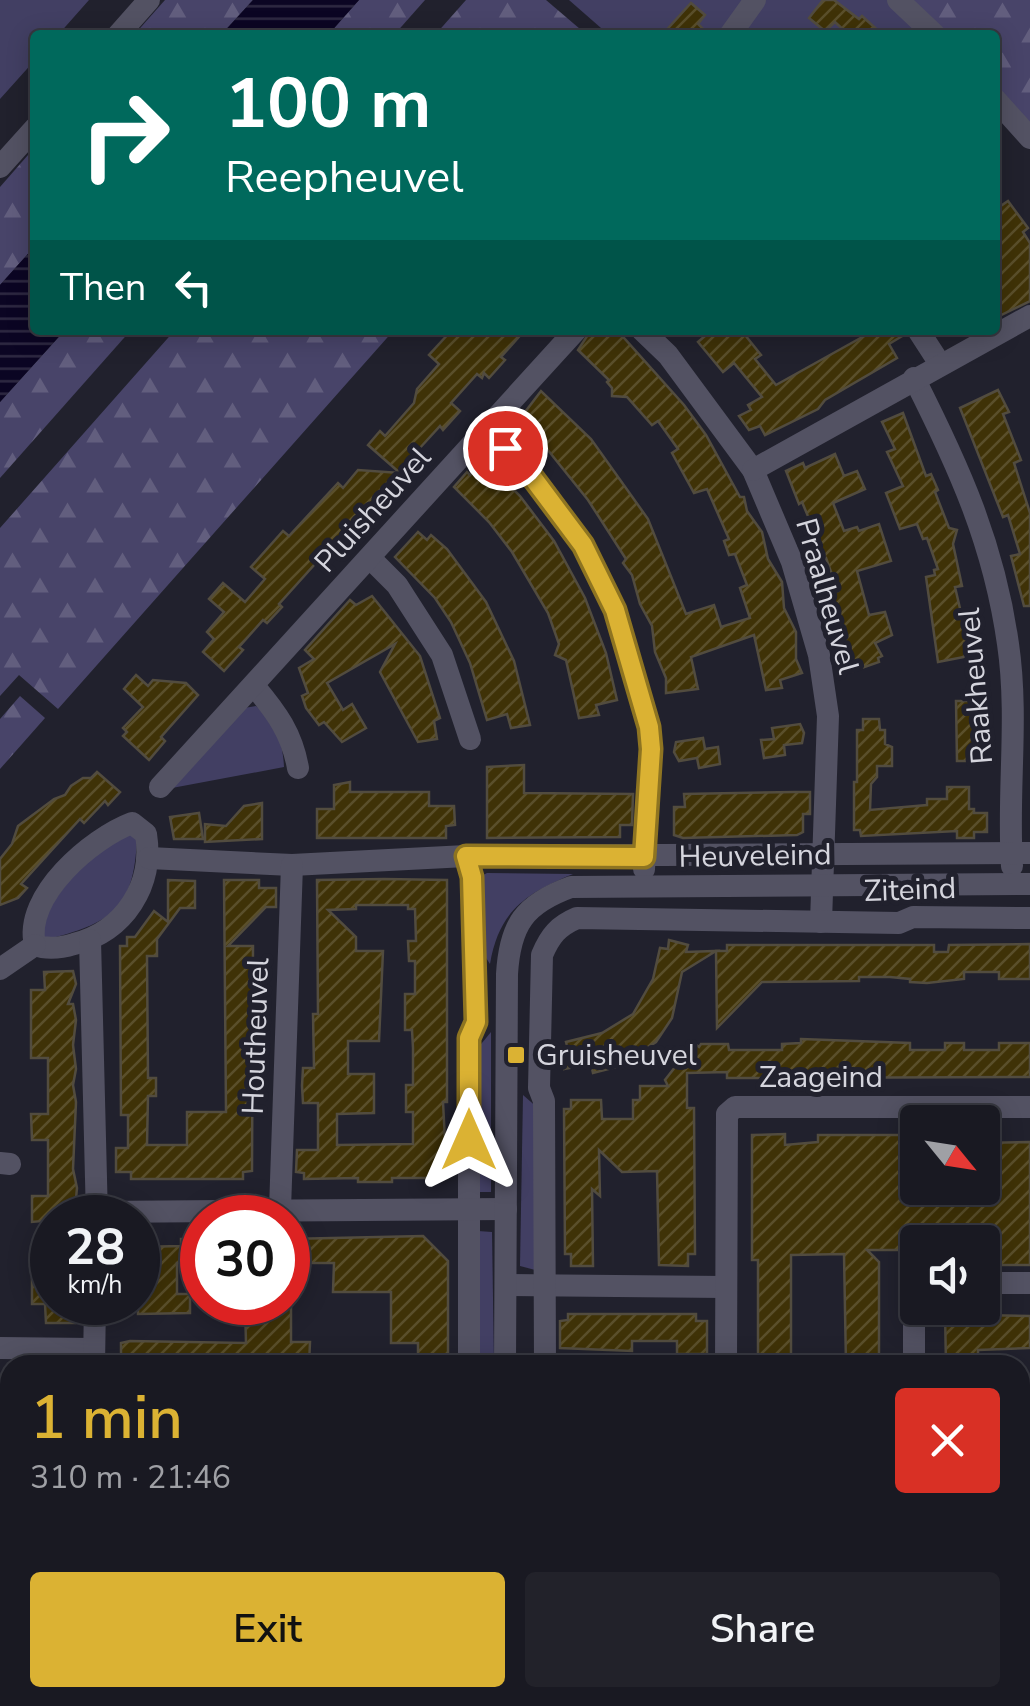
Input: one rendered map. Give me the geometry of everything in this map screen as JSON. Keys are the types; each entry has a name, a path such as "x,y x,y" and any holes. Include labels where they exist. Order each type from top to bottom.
{"street":[{"path":"122,30 149,0"},
{"path":"734,30 755,0"},
{"path":"898,0 930,30"},
{"path":"1000,104 1030,138"},
{"path":"0,167 30,134"},
{"path":"1000,332 1030,316"},
{"name":"Pluisheuvel","path":"160,787 572,335"},
{"name":"Praalheuvel","path":"647,335 668,356 753,470 792,562 819,655 828,716 821,922"},
{"path":"921,335 940,364"},
{"path":"753,470 994,335"},
{"name":"Raakheuvel","path":"914,378 964,482 989,549 1005,626 1022,884"},
{"path":"486,431 524,466 583,545 615,610 649,727 644,888"},
{"path":"370,558 397,585 442,655 470,739"},
{"path":"255,686 283,721 294,744 298,768"},
{"path":"6,965 35,944 61,948 90,940 124,916 146,878 149,858 143,817 116,829 82,852 58,879 40,909 33,935 35,944"},
{"path":"149,858 292,865 466,856 1021,854"},
{"path":"466,856 472,877 476,1022 469,1038 469,1355"},
{"name":"Houtheuvel","path":"280,1195 292,865"},
{"name":"Heuveleind","path":"505,1355 509,942 526,912 546,896 571,888 1022,884"},
{"name":"Ziteind","path":"546,1284 544,1102 539,1088 542,954 549,938 562,924 577,918 899,923 913,917 1030,918"},
{"path":"90,940 96,1195"},
{"name":"Zaageind","path":"726,1355 727,1114 735,1107 1030,1107"},
{"path":"310,1208 506,1209"},
{"path":"1000,1283 1030,1283"},
{"path":"545,1355 546,1284"},
{"path":"506,1285 725,1287"},
{"path":"94,1355 95,1325"},
{"path":"914,1325 914,1355"},
{"path":"0,1348 73,1355"}],"shaded area":[{"path":"0,0 89,0 62,30 30,30 30,66 0,99"},
{"path":"253,0 359,0 332,30 226,30"},
{"path":"569,0 746,0 726,30 603,30"},
{"path":"766,0 889,0 922,30 744,30"},
{"path":"30,252 30,335 60,335 0,402 0,285"},
{"path":"256,706 277,734 284,767 172,788 244,708"},
{"path":"132,832 137,838 131,882 115,910 87,927 45,940 38,930 46,912 86,857"},
{"path":"573,874 541,889 517,907 500,930 490,964 479,947 481,876"},
{"path":"491,1032 491,1192 478,1192 477,1049"},
{"path":"523,1095 539,1109 539,1271 520,1266"},
{"path":"478,1231 492,1232 494,1355 477,1355"}],"green space":[{"path":"165,0 253,0 226,30 138,30"},
{"path":"359,0 425,0 398,30 332,30"},
{"path":"466,0 546,0 581,30 439,30"},
{"path":"909,0 1030,0 1030,126 1000,93 1000,30 940,30"},
{"path":"30,153 30,252 0,285 0,187"},
{"path":"60,335 127,335 0,478 0,402"},
{"path":"171,335 390,335 58,709 19,675 0,696 0,528"},
{"path":"20,696 45,718 0,769 0,719"}],"building":[{"path":"823,0 834,0 877,30 844,30 835,22 824,30 809,18"},
{"path":"691,3 705,15 698,24 704,30 667,30"},
{"path":"1008,201 1028,228 1023,232 1030,243 1030,301 1000,316 1000,207"},
{"path":"447,335 521,335 489,378 484,373 482,378 477,374 451,403 460,411 418,450 420,451 392,483 396,486 340,550 333,544 279,604 282,607 267,623 263,620 224,671 203,652 214,639 207,632 224,612 209,599 223,583 245,602 265,579 251,567 283,531 289,536 338,483 343,488 358,470 400,473 368,445 380,431 385,436 414,403 417,389 439,364 429,355"},
{"path":"588,335 624,338 684,405 706,435 740,497 744,497 747,511 762,532 768,559 782,582 784,608 796,632 796,659 802,673 780,680 782,688 766,690 754,635 691,657 698,689 666,693 666,678 655,652 652,626 640,604 632,575 623,563 626,559 588,500 519,420 541,391 591,439 648,519 686,614 714,605 721,627 750,618 740,588 747,585 735,554 729,555 724,541 729,539 707,489 694,493 672,453 678,449 658,421 652,425 627,397 612,396 609,380 578,350"},
{"path":"706,335 745,335 761,355 755,359 776,385 866,335 904,335 889,344 897,358 825,400 818,409 765,435 760,426 749,430 739,416 751,410 748,405 762,397 734,363 723,372 698,342"},
{"path":"998,390 1009,412 1003,414 1021,460 1014,463 1030,513 1030,606 1024,606 1011,556 1020,554 1008,515 1003,517 960,408"},
{"path":"903,413 926,476 931,474 938,490 935,492 949,528 957,530 953,544 962,586 955,587 962,617 974,614 978,636 972,644 974,655 938,662 926,577 935,575 934,570 938,569 927,538 923,539 917,524 900,529 886,493 903,486 887,452 895,449 882,422"},
{"path":"835,454 844,476 857,471 865,489 833,503 844,531 879,524 891,561 857,571 869,615 885,612 892,635 875,643 882,656 879,662 853,671 843,653 844,640 830,593 838,591 786,471 803,463 805,468"},
{"path":"485,461 520,496 554,541 585,598 606,653 617,700 596,705 599,715 579,718 566,660 555,655 559,644 548,613 512,552 454,487 467,472 470,475"},
{"path":"418,532 427,540 431,535 447,549 486,602 514,661 530,725 511,728 507,714 487,720 470,663 451,622 435,598 395,557"},
{"path":"372,596 420,656 440,718 434,721 437,739 418,742 380,672 395,644 327,683 343,710 352,704 366,728 342,742 324,722 319,725 306,708 302,696 308,693 299,668 314,659 305,650 350,600 356,605"},
{"path":"136,675 148,686 153,680 186,683 198,695 161,737 165,741 149,760 123,736 127,732 123,728 143,707 124,689"},
{"path":"956,701 986,701 986,761 957,761"},
{"path":"863,719 879,719 880,730 885,730 885,744 892,747 892,766 877,766 877,777 871,784 870,810 927,805 927,799 947,799 947,787 969,787 969,809 987,813 987,832 974,832 974,838 957,838 957,831 861,836 860,830 854,830 857,730 863,730"},
{"path":"800,724 804,733 802,743 784,745 785,755 764,758 761,740 774,739 772,728"},
{"path":"703,738 705,749 718,747 720,764 699,768 697,758 679,761 674,752 676,742"},
{"path":"524,765 524,793 633,794 632,825 620,825 620,837 487,838 487,767"},
{"path":"97,772 120,792 84,823 80,819 21,884 27,888 18,898 0,905 0,859 12,844 18,826 65,795 71,786"},
{"path":"350,782 350,792 429,792 429,806 454,806 455,825 446,826 446,838 317,838 317,809 334,809 334,785"},
{"path":"810,792 810,814 803,814 803,832 797,835 674,835 674,807 685,807 684,794"},
{"path":"262,803 262,839 205,842 205,824 226,826 244,806"},
{"path":"199,813 203,839 174,839 170,817"},
{"path":"168,880 195,881 195,908 180,908 157,939 157,956 147,956 148,1078 156,1078 156,1096 148,1096 147,1145 187,1145 187,1112 226,1112 224,880 259,880 259,888 276,888 276,907 266,907 228,946 253,946 252,1171 243,1172 243,1179 131,1179 131,1172 116,1172 116,1148 128,1148 128,1115 121,1115 120,946 127,946 127,937 135,937 154,911 168,922"},
{"path":"317,880 447,880 447,1102 443,1102 447,1178 358,1182 358,1178 304,1179 304,1173 296,1172 297,1150 318,1150 318,1103 303,1103 302,1086 303,1068 314,1068 313,1014 318,1014","holes":["356,905 408,905 408,909 415,909 416,941 408,941 409,961 415,961 415,994 405,994 405,1030 412,1030 413,1048 413,1085 406,1085 406,1112 413,1112 413,1144 337,1145 337,1114 374,1113 374,1074 348,1074 348,1041 379,1041 383,951 356,951 356,937 328,910 356,909"]},
{"path":"669,940 688,945 686,952 716,951 682,972 672,1018 656,1042 616,1067 593,1073 591,1064 564,1069 560,1051 568,1049 566,1042 602,1033 633,1014 653,979 660,948 668,949"},
{"path":"1030,944 1030,979 999,979 999,972 964,972 964,979 927,983 890,977 762,982 717,1028 716,951 727,951 727,945 934,945 934,952 948,952 949,945"},
{"path":"73,971 76,984 68,1004 73,1004 76,1020 73,1169 76,1195 48,1195 48,1140 32,1140 31,1114 48,1114 48,1058 31,1058 31,990 45,990 44,972"},
{"path":"801,1039 910,1043 910,1050 945,1050 945,1043 964,1043 964,1050 999,1050 999,1043 1030,1043 1030,1077 727,1078 727,1072 687,1073 687,1108 694,1108 695,1254 688,1254 688,1266 659,1265 657,1171 622,1172 599,1150 600,1196 592,1189 593,1266 571,1266 571,1254 565,1254 564,1109 571,1109 571,1100 601,1100 602,1119 633,1119 633,1100 640,1100 640,1086 668,1086 665,1080 694,1043 699,1047 728,1044 729,1050 782,1050 782,1044 801,1043"},
{"path":"785,1134 785,1145 818,1142 818,1135 900,1135 900,1205 1000,1205 1000,1143 1030,1142 1030,1265 1000,1265 1000,1225 900,1225 900,1250 867,1250 879,1262 879,1355 846,1355 844,1254 791,1255 791,1355 758,1355 758,1260 752,1260 752,1135"},
{"path":"423,1236 448,1261 448,1355 418,1355 418,1343 391,1343 391,1292 333,1292 334,1263 310,1263 310,1239"},
{"path":"160,1246 180,1246 177,1294 180,1313 160,1314"},
{"path":"568,1314 696,1314 696,1321 707,1321 707,1354 677,1354 677,1341 632,1341 632,1351 560,1348 560,1321 568,1320"},
{"path":"1000,1315 1030,1316 1030,1348 946,1355 945,1325 1000,1325"},
{"path":"246,1325 291,1325 291,1342 310,1342 309,1355 121,1355 121,1343 130,1341 246,1343"}],"place":[{"name":"Gruisheuvel","path":"516,1055"}],"route":[{"path":"469,1140 469,1038 476,1022 472,877 466,856 644,857 651,749 649,727 615,610 583,545 524,466 505,448"}]}
